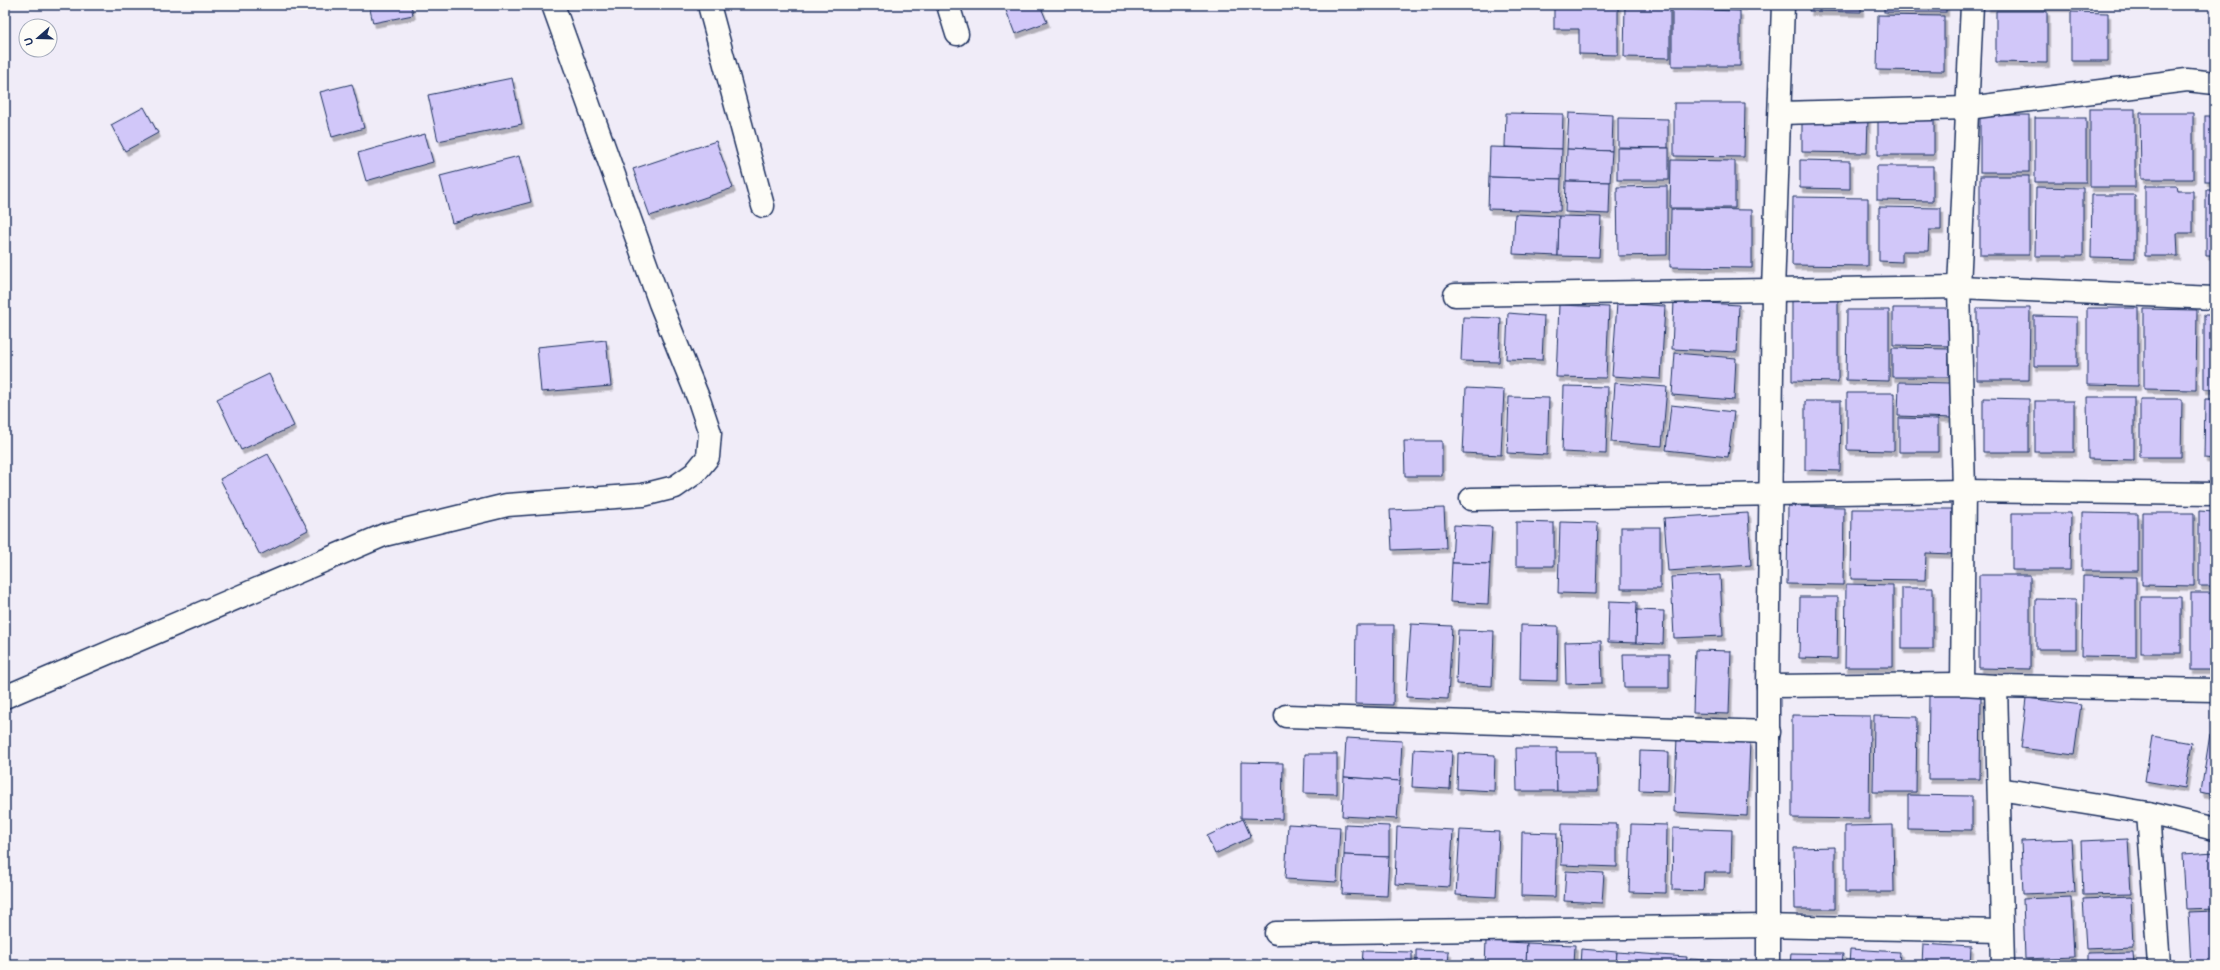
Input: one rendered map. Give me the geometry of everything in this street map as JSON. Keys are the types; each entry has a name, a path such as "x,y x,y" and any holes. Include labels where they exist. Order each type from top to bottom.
{"street":[{"path":"5,697 384,536 507,505 650,493 675,487 695,473 708,457 710,433 699,400 657,296 552,5"},
{"path":"709,5 763,206"},
{"path":"948,5 957,34"},
{"path":"1768,965 1768,686 1772,494 1773,291 1780,113 1782,5"},
{"path":"1962,684 1964,491 1959,287 1972,5"},
{"path":"1780,113 1968,108 2187,80 2215,83"},
{"path":"1455,295 1959,287 2215,298"},
{"path":"1471,499 1964,491 2215,494"},
{"path":"1768,686 1962,684 2215,690"},
{"path":"1996,686 2003,965"},
{"path":"1286,716 1769,732"},
{"path":"1999,789 2148,813 2215,829"},
{"path":"2148,813 2159,965"},
{"path":"1276,933 1767,926 2002,931"}],"building":[{"path":"369,5 411,5 413,15 373,23"},
{"path":"1004,5 1040,5 1047,22 1015,34"},
{"path":"1554,5 1618,5 1618,55 1579,54 1579,29 1554,29"},
{"path":"1625,5 1670,5 1670,58 1624,57"},
{"path":"1705,5 1744,5 1744,6"},
{"path":"1810,5 1861,5 1861,12 1809,11"},
{"path":"1884,5 1946,5 1946,12 1884,12"},
{"path":"1987,5 2069,5 2069,7 1987,7"},
{"path":"1672,9 1740,11 1740,66 1672,66"},
{"path":"1996,11 2047,11 2047,63 1996,62"},
{"path":"2071,12 2108,13 2108,61 2071,61"},
{"path":"1878,15 1944,16 1944,71 1877,70"},
{"path":"512,78 522,124 438,141 428,95"},
{"path":"352,84 364,128 332,137 320,92"},
{"path":"1674,103 1745,103 1744,157 1674,156"},
{"path":"144,107 158,133 125,151 111,125"},
{"path":"2090,109 2135,109 2135,187 2090,187"},
{"path":"1506,113 1563,114 1562,149 1505,147"},
{"path":"1569,113 1613,115 1612,151 1567,149"},
{"path":"2140,113 2193,113 2193,179 2141,179"},
{"path":"1980,115 2029,115 2029,172 1980,172"},
{"path":"2205,116 2215,116 2215,181 2205,181"},
{"path":"1802,117 1868,118 1867,153 1802,152"},
{"path":"1878,117 1934,118 1934,155 1878,155"},
{"path":"1618,118 1668,119 1668,148 1618,147"},
{"path":"2035,118 2086,118 2086,182 2035,182"},
{"path":"425,134 433,162 366,181 358,153"},
{"path":"716,141 733,188 650,216 633,169"},
{"path":"1490,147 1562,149 1561,179 1489,177"},
{"path":"1617,148 1669,148 1669,180 1617,180"},
{"path":"1567,149 1612,151 1610,182 1566,181"},
{"path":"519,156 531,202 452,223 440,176"},
{"path":"1671,160 1735,161 1735,208 1670,208"},
{"path":"1800,160 1850,161 1850,189 1800,188"},
{"path":"1877,166 1933,166 1933,201 1877,200"},
{"path":"1980,176 2029,176 2029,255 1980,255"},
{"path":"1489,177 1561,179 1560,211 1488,209"},
{"path":"1566,181 1610,182 1609,214 1565,212"},
{"path":"1667,186 1667,255 1618,256 1617,187"},
{"path":"2145,186 2177,186 2178,191 2193,191 2193,233 2177,233 2178,256 2145,256"},
{"path":"2036,187 2083,188 2083,256 2035,256"},
{"path":"2206,190 2215,190 2215,255 2206,255"},
{"path":"2092,195 2135,195 2135,258 2091,257"},
{"path":"1793,197 1868,198 1868,266 1792,265"},
{"path":"1879,207 1941,208 1941,230 1929,230 1928,251 1902,251 1902,262 1879,261"},
{"path":"1671,209 1752,210 1752,268 1670,267"},
{"path":"1515,214 1559,216 1558,256 1513,254"},
{"path":"1559,216 1601,217 1599,257 1558,256"},
{"path":"1792,298 1838,299 1838,382 1792,381"},
{"path":"1674,301 1739,305 1737,352 1672,349"},
{"path":"1617,303 1665,306 1661,379 1612,376"},
{"path":"1559,305 1609,307 1606,378 1556,377"},
{"path":"1893,308 1953,308 1953,346 1893,345"},
{"path":"1977,308 2030,308 2029,380 1977,380"},
{"path":"2087,308 2138,308 2138,386 2087,385"},
{"path":"2144,309 2197,310 2196,390 2144,389"},
{"path":"1847,310 1889,310 1889,381 1846,380"},
{"path":"1508,313 1544,316 1542,360 1506,359"},
{"path":"2204,315 2215,315 2215,389 2204,389"},
{"path":"2034,316 2077,317 2077,366 2034,366"},
{"path":"1463,317 1501,318 1499,362 1461,361"},
{"path":"606,340 611,386 541,392 537,347"},
{"path":"1892,348 1949,349 1949,377 1892,377"},
{"path":"1675,353 1736,358 1734,400 1672,395"},
{"path":"269,374 294,426 241,450 217,399"},
{"path":"1899,382 1952,383 1952,418 1898,416"},
{"path":"1615,383 1667,387 1662,446 1611,442"},
{"path":"1564,386 1608,387 1606,454 1562,452"},
{"path":"1466,388 1504,390 1501,455 1463,453"},
{"path":"1847,393 1894,393 1894,451 1847,450"},
{"path":"1509,397 1549,398 1547,455 1507,453"},
{"path":"2087,397 2134,397 2134,460 2088,459"},
{"path":"1983,398 2029,399 2029,452 1983,452"},
{"path":"2140,399 2182,399 2181,457 2140,457"},
{"path":"2205,399 2215,399 2215,459 2204,458"},
{"path":"1805,401 1841,401 1840,471 1805,470"},
{"path":"2035,401 2074,401 2074,452 2035,452"},
{"path":"1671,405 1734,412 1728,457 1666,450"},
{"path":"1899,418 1938,419 1938,452 1899,452"},
{"path":"1404,441 1442,441 1442,476 1405,476"},
{"path":"268,454 308,530 260,555 220,479"},
{"path":"1788,506 1844,507 1843,585 1787,584"},
{"path":"1444,508 1446,548 1392,550 1390,510"},
{"path":"1852,509 1952,509 1952,554 1926,553 1925,580 1851,579"},
{"path":"2199,511 2215,512 2215,586 2199,586"},
{"path":"1748,513 1751,565 1668,571 1664,518"},
{"path":"2012,513 2071,513 2070,570 2012,570"},
{"path":"2082,513 2138,514 2138,571 2082,571"},
{"path":"2142,513 2194,513 2194,586 2142,585"},
{"path":"1516,522 1554,523 1554,566 1516,566"},
{"path":"1560,522 1598,523 1596,594 1558,593"},
{"path":"1454,525 1492,527 1490,564 1452,563"},
{"path":"1621,527 1660,527 1660,589 1621,589"},
{"path":"1452,563 1490,564 1488,604 1450,602"},
{"path":"1720,575 1723,636 1674,638 1671,577"},
{"path":"1979,575 2030,575 2030,669 1979,668"},
{"path":"2083,576 2136,577 2136,657 2082,656"},
{"path":"1846,584 1893,585 1893,667 1845,667"},
{"path":"1902,588 1933,588 1933,649 1902,649"},
{"path":"2191,593 2215,593 2215,670 2191,670"},
{"path":"1800,597 1838,597 1837,659 1799,658"},
{"path":"2141,597 2181,597 2181,653 2141,653"},
{"path":"2036,599 2076,600 2076,649 2036,649"},
{"path":"1609,601 1637,602 1636,643 1608,642"},
{"path":"1637,610 1664,611 1663,644 1636,643"},
{"path":"1411,624 1452,626 1448,699 1406,697"},
{"path":"1356,625 1394,625 1393,705 1355,704"},
{"path":"1521,625 1558,626 1557,681 1520,680"},
{"path":"1458,630 1494,631 1492,686 1456,684"},
{"path":"1601,641 1602,683 1566,684 1565,642"},
{"path":"1695,650 1731,651 1729,714 1693,713"},
{"path":"1623,654 1669,654 1669,688 1624,688"},
{"path":"1929,695 1981,696 1980,779 1928,779"},
{"path":"2027,698 2081,705 2074,755 2021,748"},
{"path":"1792,715 1870,716 1869,819 1792,818"},
{"path":"1874,716 1917,717 1916,792 1873,792"},
{"path":"2210,734 2215,735 2215,795 2201,792"},
{"path":"2152,736 2192,743 2185,788 2145,781"},
{"path":"1677,737 1750,741 1747,816 1674,812"},
{"path":"1346,738 1402,741 1400,781 1344,777"},
{"path":"1516,748 1557,748 1557,791 1517,791"},
{"path":"1414,749 1452,751 1450,789 1412,787"},
{"path":"1640,751 1669,752 1668,791 1639,790"},
{"path":"1556,752 1597,752 1598,791 1557,791"},
{"path":"1458,753 1495,755 1494,791 1457,789"},
{"path":"1305,754 1337,754 1337,794 1304,793"},
{"path":"1241,762 1283,763 1282,819 1241,818"},
{"path":"1344,777 1400,781 1397,819 1342,816"},
{"path":"1908,795 1972,796 1972,830 1908,829"},
{"path":"1243,819 1251,837 1215,854 1207,836"},
{"path":"1562,823 1617,824 1617,867 1561,865"},
{"path":"1288,824 1340,827 1337,882 1285,879"},
{"path":"1345,824 1389,826 1389,857 1344,855"},
{"path":"1631,824 1667,825 1666,893 1629,892"},
{"path":"1893,825 1894,892 1845,892 1845,826"},
{"path":"1397,827 1453,830 1450,887 1395,884"},
{"path":"1673,828 1732,830 1731,872 1704,872 1703,891 1672,890"},
{"path":"1460,830 1499,832 1496,897 1456,895"},
{"path":"1522,832 1557,833 1555,897 1521,896"},
{"path":"2072,839 2075,892 2023,894 2021,841"},
{"path":"2128,839 2131,894 2083,895 2081,841"},
{"path":"1835,847 1835,909 1795,909 1794,848"},
{"path":"2215,852 2215,908 2186,909 2183,854"},
{"path":"1344,855 1389,857 1387,896 1342,894"},
{"path":"1566,871 1604,873 1602,903 1564,901"},
{"path":"2071,897 2074,957 2025,959 2023,899"},
{"path":"2131,897 2133,947 2086,949 2083,899"},
{"path":"2215,911 2215,965 2191,965 2188,912"},
{"path":"1486,941 1527,943 1526,965 1485,965"},
{"path":"1527,943 1575,945 1574,965 1526,965"},
{"path":"1923,944 1971,947 1970,965 1922,965"},
{"path":"1581,949 1617,952 1616,965 1580,965"},
{"path":"1850,949 1900,952 1899,965 1849,965"},
{"path":"1416,950 1449,951 1448,965 1416,965"},
{"path":"1363,951 1412,952 1412,965 1362,965"},
{"path":"1617,952 1687,957 1686,965 1616,965"},
{"path":"2133,952 2134,965 2088,965 2088,953"},
{"path":"1791,953 1843,954 1842,965 1790,965"},
{"path":"1690,959 1741,962 1741,965 1690,965"},
{"path":"2075,961 2076,965 2025,965 2025,963"}]}
